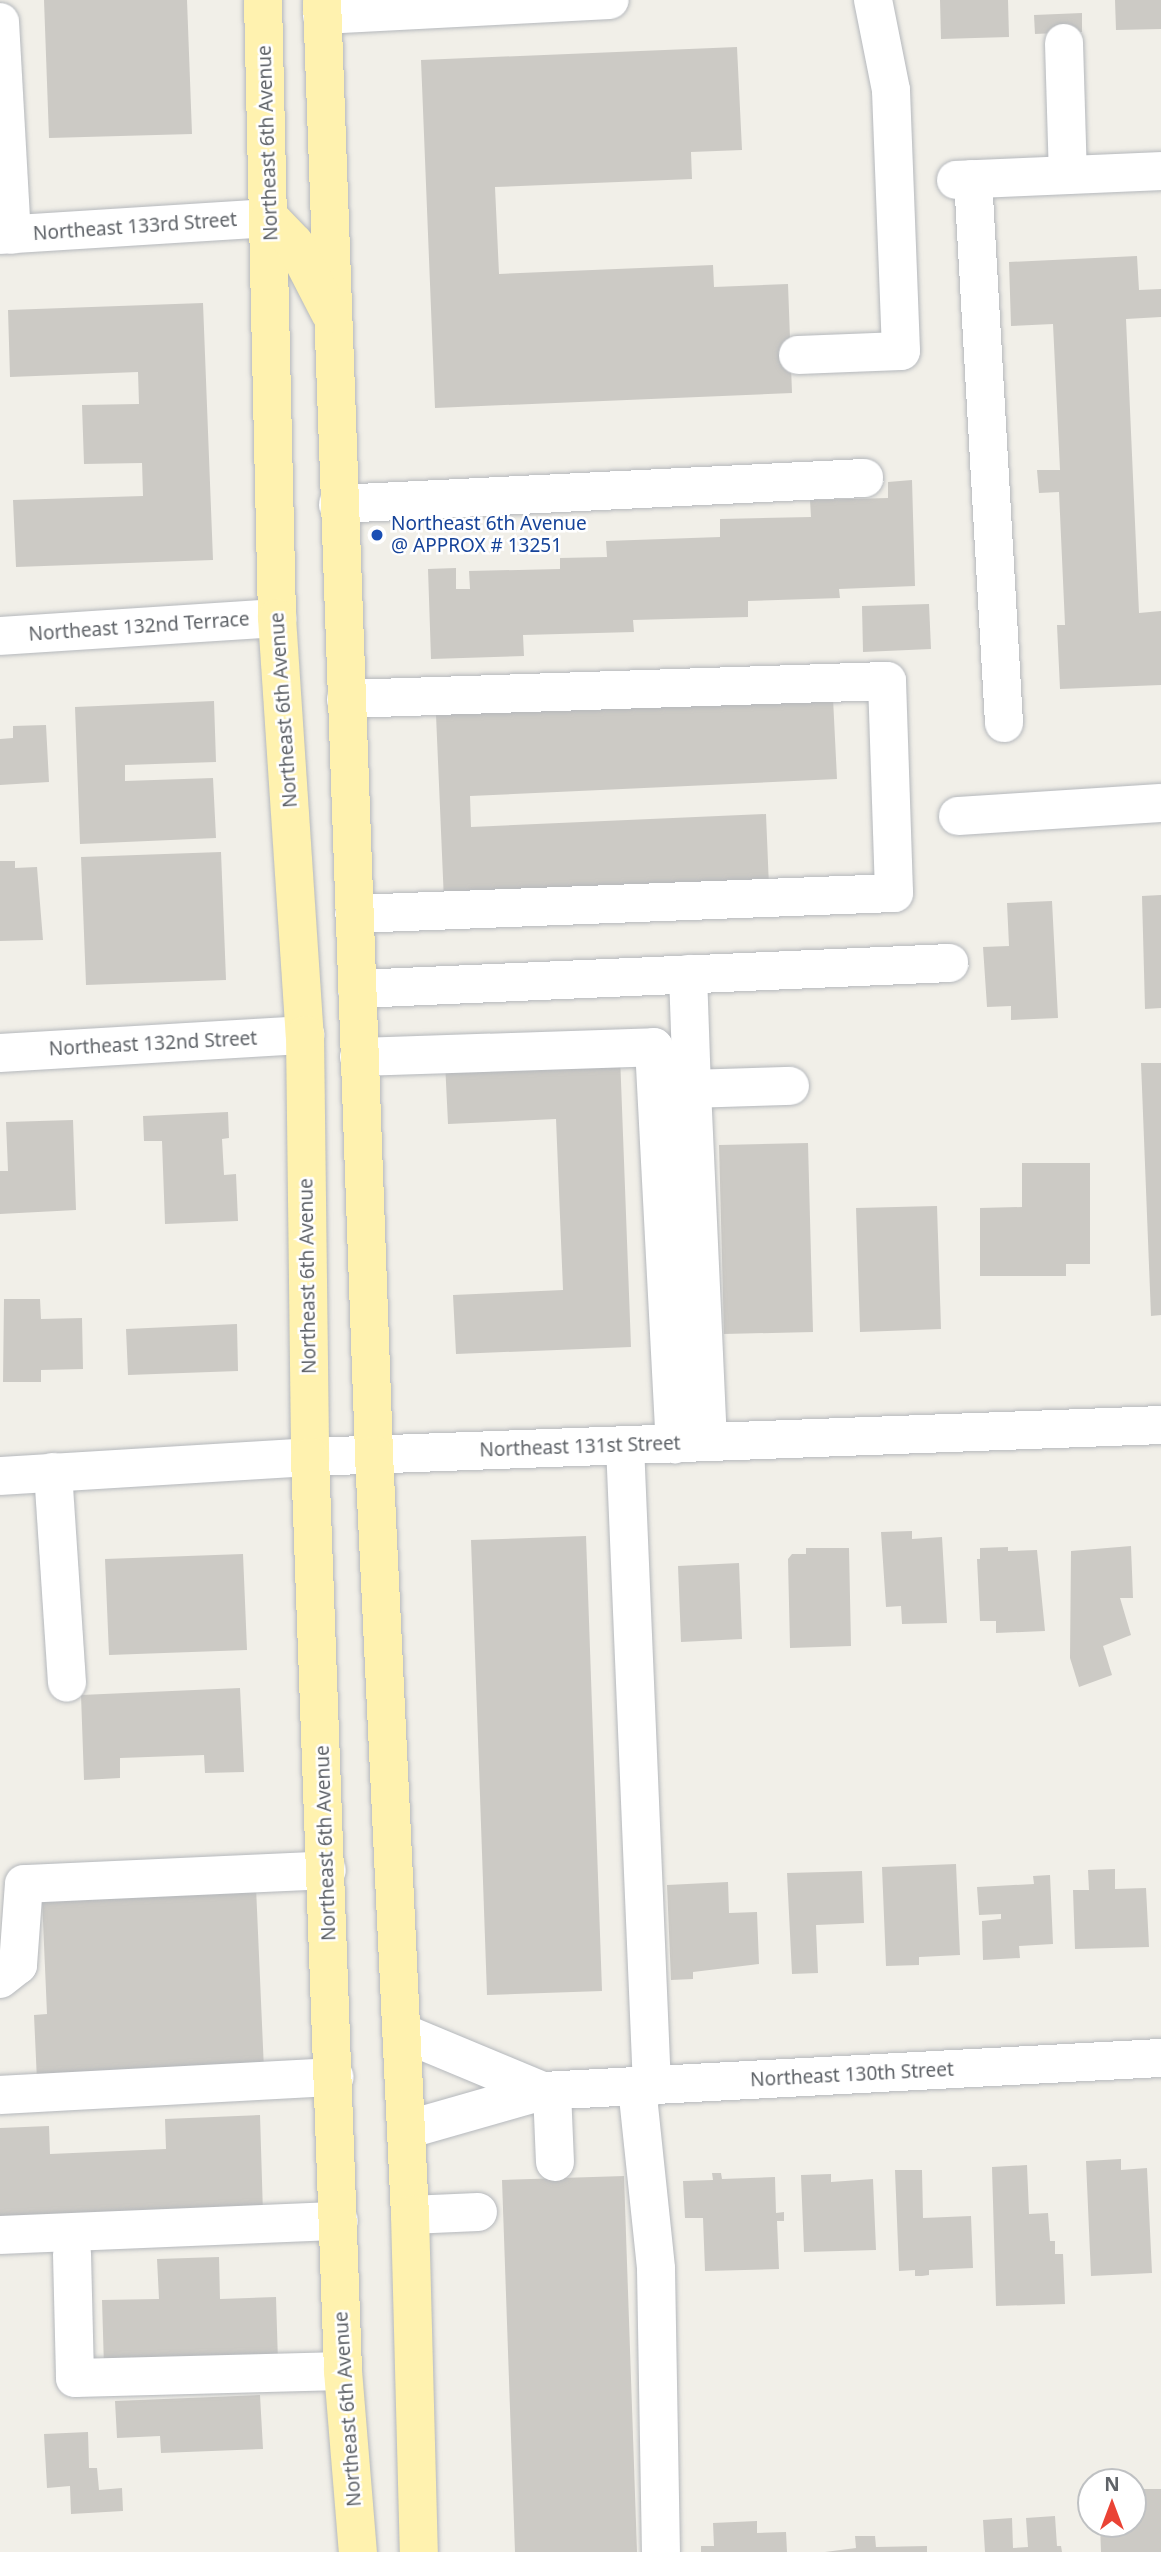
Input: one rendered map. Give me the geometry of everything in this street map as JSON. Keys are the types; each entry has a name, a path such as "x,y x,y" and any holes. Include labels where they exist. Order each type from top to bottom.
{"main road":[{"name":"Northeast 6th Avenue","path":"263,0 278,618 305,1035 310,1457 335,2077 343,2371 358,2552"},
{"path":"322,7 336,324 338,504 374,1455 410,2215 419,2552"},
{"path":"270,218 294,243 336,324"}],"street":[{"path":"322,7 610,0"},
{"path":"798,355 901,351 891,90 873,0"},
{"path":"0,22 6,235"},
{"path":"1064,43 1068,175"},
{"path":"1004,723 964,180 1161,170"},
{"name":"Northeast 133rd Street","path":"6,235 270,218"},
{"path":"338,504 864,478"},
{"name":"Northeast 132nd Terrace","path":"0,636 278,618"},
{"path":"346,699 887,681 894,893 354,914"},
{"path":"957,816 1161,803"},
{"path":"357,989 949,963"},
{"path":"688,974 692,1089 692,1443"},
{"name":"Northeast 132nd Street","path":"0,1053 305,1035"},
{"path":"359,1057 654,1047 692,1443"},
{"path":"692,1089 790,1086"},
{"name":"Northeast 131st Street","path":"0,1476 310,1457 1161,1425"},
{"path":"625,1445 645,2086 656,2269 661,2552"},
{"path":"53,1472 67,1683"},
{"path":"0,1979 18,1965 24,1884 327,1870"},
{"name":"Northeast 130th Street","path":"401,2032 547,2091"},
{"name":"Northeast 130th Street","path":"406,2130 547,2091 1161,2058"},
{"path":"0,2095 335,2077"},
{"path":"547,2091 555,2162"},
{"path":"410,2215 478,2212"},
{"path":"0,2235 339,2221"},
{"path":"72,2254 75,2378 343,2371"}],"building":[{"path":"44,0 187,0 192,134 49,138"},
{"path":"940,0 1008,0 1009,37 941,39"},
{"path":"1115,0 1161,0 1161,29 1116,30"},
{"path":"1082,13 1082,32 1035,34 1034,15"},
{"path":"737,47 742,150 691,152 692,179 495,187 499,274 713,265 714,287 788,284 792,393 435,408 421,60"},
{"path":"1137,256 1139,290 1161,289 1161,317 1126,319 1139,613 1161,611 1161,685 1060,689 1057,625 1065,625 1059,492 1039,493 1037,470 1060,470 1053,324 1011,326 1009,262"},
{"path":"203,303 213,560 16,567 13,500 143,496 142,463 84,464 82,405 139,404 138,372 10,377 8,310"},
{"path":"912,480 915,586 839,589 840,598 748,601 748,617 633,620 634,632 523,635 524,656 431,659 428,569 456,568 456,589 470,589 469,571 560,569 560,558 607,557 606,541 720,537 720,519 811,517 810,500 888,498 888,482"},
{"path":"929,604 931,649 863,652 862,606"},
{"path":"833,698 837,779 470,796 471,827 766,814 769,887 444,901 436,715"},
{"path":"214,701 216,762 125,765 125,781 213,778 216,838 80,844 75,707"},
{"path":"46,725 49,782 0,785 0,739 13,738 13,726"},
{"path":"221,852 226,980 86,985 81,857"},
{"path":"0,861 15,861 15,868 37,867 43,940 0,941"},
{"path":"1161,895 1161,1008 1145,1009 1142,896"},
{"path":"1052,901 1058,1018 1011,1020 1011,1006 987,1007 983,947 1009,946 1007,903"},
{"path":"620,1055 631,1347 456,1354 453,1295 563,1290 556,1119 448,1124 445,1062"},
{"path":"1141,1063 1161,1063 1161,1315 1151,1316"},
{"path":"228,1112 229,1138 222,1139 224,1175 236,1174 238,1221 165,1224 162,1141 144,1141 143,1116"},
{"path":"73,1120 76,1210 0,1214 0,1171 8,1171 6,1122"},
{"path":"808,1143 813,1332 724,1334 719,1145"},
{"path":"1022,1163 1090,1163 1090,1264 1066,1264 1066,1276 980,1276 980,1208 1022,1207"},
{"path":"937,1206 941,1329 860,1332 856,1208"},
{"path":"4,1299 40,1299 41,1319 82,1318 83,1369 41,1370 41,1382 3,1382"},
{"path":"237,1324 238,1371 128,1375 126,1329"},
{"path":"912,1531 912,1539 942,1537 947,1623 902,1624 901,1606 886,1607 881,1532"},
{"path":"586,1536 602,1991 487,1995 471,1540"},
{"path":"1131,1546 1133,1598 1120,1598 1131,1635 1103,1646 1112,1675 1079,1687 1070,1658 1071,1551"},
{"path":"1008,1547 1008,1551 1037,1550 1045,1631 996,1633 996,1621 980,1621 977,1559 980,1559 980,1548"},
{"path":"806,1548 849,1548 851,1646 790,1648 788,1559 792,1554 806,1554"},
{"path":"243,1554 247,1650 109,1655 105,1559"},
{"path":"739,1563 742,1639 681,1642 678,1566"},
{"path":"240,1688 244,1772 205,1773 204,1755 120,1758 120,1778 84,1780 81,1695"},
{"path":"956,1864 960,1955 919,1957 919,1965 886,1966 882,1867"},
{"path":"1115,1869 1115,1889 1146,1888 1149,1947 1075,1949 1073,1890 1089,1890 1088,1870"},
{"path":"862,1871 864,1923 816,1925 818,1973 792,1974 787,1873"},
{"path":"1050,1875 1053,1944 1019,1946 1020,1958 983,1960 982,1921 1001,1919 1001,1914 979,1915 977,1887 1034,1884 1033,1876"},
{"path":"728,1882 729,1913 757,1912 759,1964 693,1972 693,1979 671,1980 667,1885"},
{"path":"256,1887 264,2070 37,2081 34,2015 47,2014 42,1898"},
{"path":"260,2115 263,2214 0,2225 0,2128 49,2126 50,2154 166,2149 165,2119"},
{"path":"1121,2159 1121,2170 1147,2168 1152,2273 1091,2276 1086,2161"},
{"path":"1027,2165 1029,2214 1048,2213 1050,2241 1055,2241 1055,2254 1063,2254 1065,2304 996,2306 992,2167"},
{"path":"895,2170 922,2170 923,2218 971,2216 973,2268 929,2270 929,2275 922,2276 915,2276 915,2270 899,2271"},
{"path":"712,2173 721,2173 722,2179 775,2177 776,2213 784,2212 784,2221 777,2221 779,2269 705,2271 703,2218 685,2218 683,2181 713,2180"},
{"path":"831,2174 831,2182 873,2179 876,2250 804,2252 801,2175"},
{"path":"624,2176 637,2552 515,2552 502,2180"},
{"path":"219,2257 220,2299 276,2297 278,2362 104,2367 102,2300 159,2299 157,2259"},
{"path":"260,2395 263,2449 161,2453 160,2436 117,2438 115,2401"},
{"path":"88,2432 89,2468 97,2468 99,2490 122,2488 123,2511 71,2514 70,2486 47,2488 44,2434"},
{"path":"1147,2489 1161,2489 1161,2552 1101,2552 1100,2538 1147,2538"},
{"path":"1055,2516 1057,2546 1061,2546 1062,2552 985,2552 983,2520 1012,2518 1013,2548 1028,2547 1026,2518"},
{"path":"757,2521 757,2533 786,2532 787,2552 701,2552 701,2546 714,2546 713,2523"},
{"path":"855,2536 875,2536 876,2547 927,2546 927,2552 825,2552 856,2548"}],"place":[{"name":"Northeast 6th Avenue @ APPROX # 13251","path":"377,535"}]}
